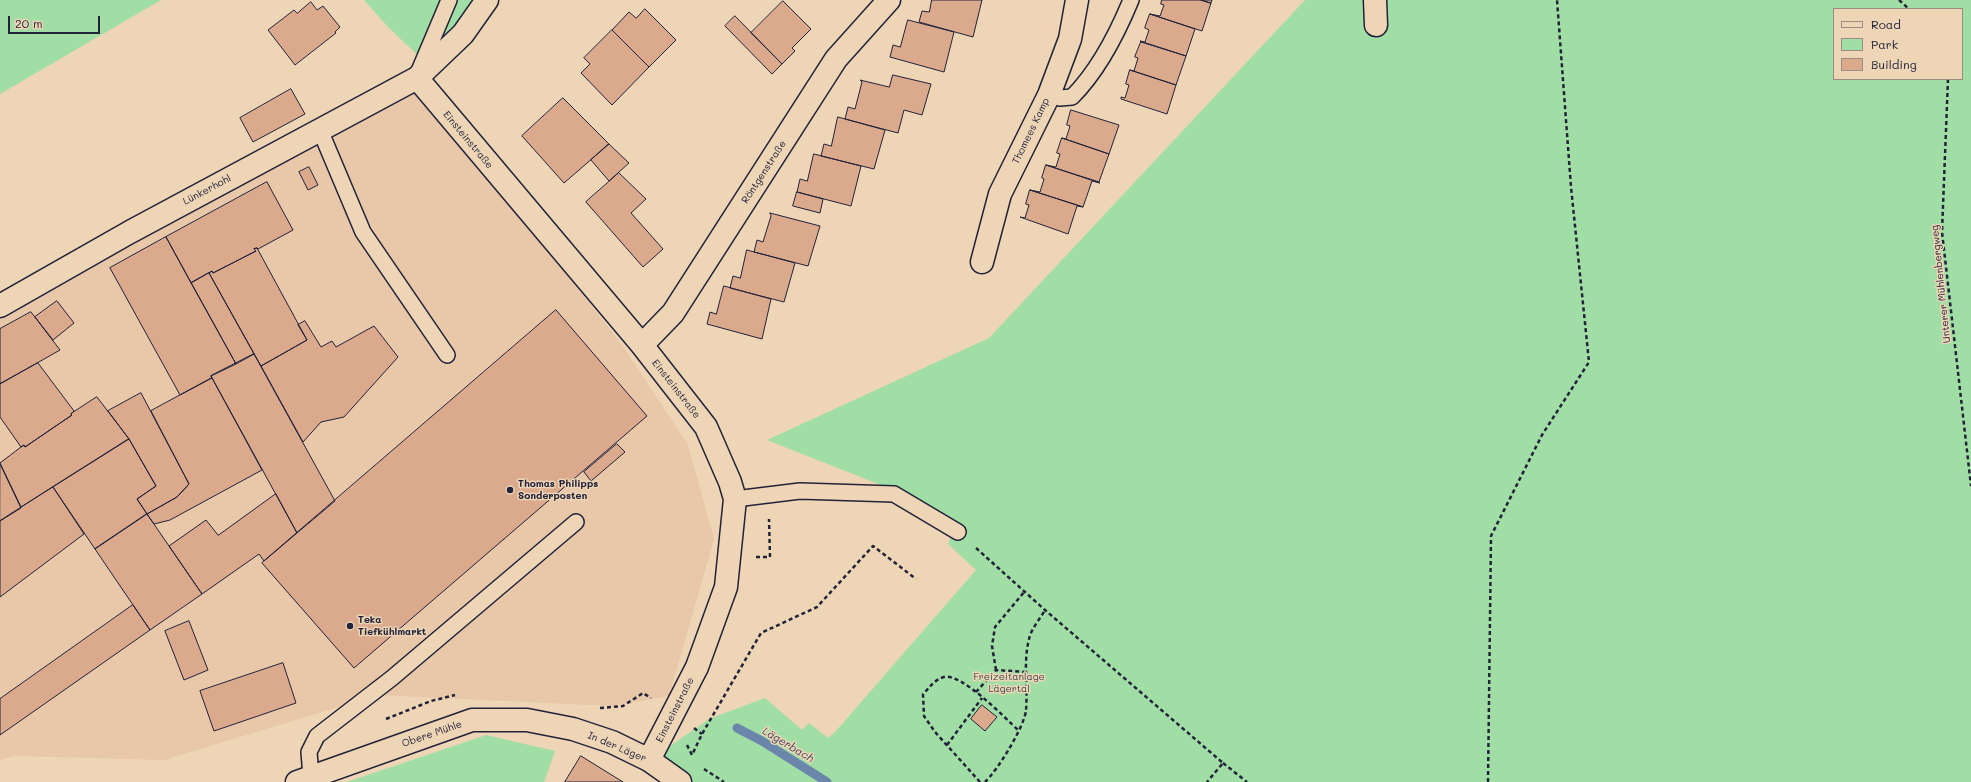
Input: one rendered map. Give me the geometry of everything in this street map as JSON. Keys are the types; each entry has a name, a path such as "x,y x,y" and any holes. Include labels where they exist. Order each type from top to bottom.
{"street":[{"path":"417,78 463,34 487,0"},
{"name":"Röntgenstraße","path":"642,345 673,313 836,59 889,0"},
{"name":"Thomees Kamp","path":"982,262 1000,194 1049,94 1070,39 1077,0"},
{"path":"1375,0 1376,25"},
{"name":"Lünkerhohl","path":"0,306 130,232 417,78"},
{"name":"Einsteinstraße","path":"417,78 642,345 706,427 730,482 735,499 726,587 697,667 649,760"},
{"name":"Obere Mühle","path":"306,780 472,720 527,720 573,729"},
{"name":"In der Läger","path":"573,729 612,742 649,760 680,782"}],"lane":[{"path":"417,78 448,0"},
{"path":"1049,94 1060,98 1072,97 1086,82 1105,52 1131,0"},
{"path":"320,130 363,232 448,355"},
{"path":"735,499 800,491 894,494 958,532"},
{"path":"306,780 308,752 317,736 392,678 576,522"}],"path":[{"path":"1488,782 1491,536 1542,435 1589,362 1572,187 1557,0"},
{"path":"1898,0 1908,8"},
{"name":"Unterer Mühlenbergweg","path":"1948,80 1942,232 1971,486"},
{"path":"748,557 770,557 769,495"},
{"path":"958,532 1045,610 1247,782"},
{"path":"702,734 760,633 817,608 873,546 916,579"},
{"path":"996,670 992,646 995,627 1025,591"},
{"path":"985,782 995,772 1026,712 1025,672 1029,638 1045,610"},
{"path":"996,670 1025,672"},
{"path":"976,692 996,670"},
{"path":"980,782 934,732 924,716 923,694 934,682 946,677 964,682 1018,730"},
{"path":"947,745 982,698"},
{"path":"692,755 696,761"},
{"path":"1207,782 1223,762"},
{"path":"700,766 724,782"}],"shaded area":[{"path":"416,83 623,346 688,445 714,539 669,696 611,706 378,695 164,760 15,756 0,760 0,310"}],"green space":[{"path":"0,0 161,0 0,94"},
{"path":"364,0 485,0 427,64 390,29"},
{"name":"Freizeitanlage Lägertal","path":"1305,0 1971,0 1971,782 689,782 653,758 709,719 765,698 802,730 809,723 828,738 836,731 976,570 948,544 952,533 896,491 767,440 989,338"},
{"path":"486,735 555,751 544,782 347,782"}],"building":[{"path":"932,0 982,0 973,37 919,22 922,11 929,12"},
{"path":"1162,0 1201,0 1211,3 1202,31 1150,14 1160,16 1164,5 1161,4"},
{"path":"1201,0 1212,0 1211,3"},
{"path":"783,1 811,29 792,48 795,51 782,64 751,33"},
{"path":"311,2 317,10 323,6 340,27 335,32 336,33 295,65 268,30 294,10 297,13"},
{"path":"645,9 676,40 649,67 612,30 629,12 636,18"},
{"path":"1150,14 1195,29 1186,56 1140,41 1145,42 1149,30 1145,28"},
{"path":"735,16 782,64 772,74 725,26"},
{"path":"908,20 954,32 944,72 890,57 893,45 900,47"},
{"path":"612,30 649,67 612,105 581,73 590,64 584,58"},
{"path":"1141,42 1186,56 1176,85 1130,70 1134,71 1138,58 1135,57"},
{"path":"1130,70 1176,85 1167,114 1121,99 1121,97 1125,98 1129,85 1126,84"},
{"path":"893,75 931,84 922,115 904,110 898,133 845,119 848,107 855,109 862,82 860,80 889,87"},
{"path":"291,89 305,114 253,142 240,118"},
{"path":"563,98 609,144 564,183 522,136"},
{"path":"1071,110 1119,125 1109,154 1062,138 1066,139 1070,126 1067,125"},
{"path":"838,117 885,130 874,169 821,156 824,144 831,146"},
{"path":"1062,138 1109,154 1099,182 1046,165 1056,167 1060,154 1057,153"},
{"path":"609,144 629,163 609,181 591,160"},
{"path":"814,154 861,166 851,206 797,192 800,179 807,181"},
{"path":"1046,165 1100,183 1092,181 1083,207 1030,190 1040,192"},
{"path":"309,167 318,185 308,190 299,172"},
{"path":"619,173 646,199 631,213 663,249 643,267 586,202"},
{"path":"267,182 293,230 258,249 254,249 256,251 213,273 212,271 191,283 166,237"},
{"path":"1030,190 1083,207 1077,206 1068,234 1020,217 1025,218 1029,205 1026,204"},
{"path":"797,192 823,199 820,213 793,206"},
{"path":"770,213 820,226 808,266 754,252 757,240 763,242 771,216"},
{"path":"166,237 236,364 211,376 212,378 180,395 110,268"},
{"path":"257,248 307,340 261,366 209,273 212,271 213,273 256,251 254,249"},
{"path":"747,250 795,263 784,302 730,288 733,276 740,278"},
{"path":"209,273 254,354 236,364 191,283"},
{"path":"724,286 771,299 762,339 707,324 710,312 716,314"},
{"path":"57,301 74,323 53,340 35,317"},
{"path":"556,310 647,416 354,668 262,563"},
{"path":"31,312 60,350 0,384 0,329"},
{"path":"305,321 321,347 332,341 336,347 374,326 398,357 344,417 321,422 303,442 261,366 307,340 298,325"},
{"path":"254,354 335,501 297,533 211,376"},
{"path":"38,363 74,411 71,414 72,415 25,447 24,445 21,447 0,417 0,384"},
{"path":"212,378 262,470 170,520 154,524 147,514 177,497 189,484 151,411"},
{"path":"141,393 189,484 177,497 147,514 137,499 156,486 129,439 108,411"},
{"path":"97,397 129,439 21,507 0,463 21,447 24,445 25,447"},
{"path":"129,439 156,486 137,499 147,514 95,549 53,487"},
{"path":"617,444 625,452 591,481 584,472"},
{"path":"0,464 21,508 0,521"},
{"path":"53,487 84,534 0,597 0,521"},
{"path":"276,494 297,533 264,561 259,554 202,594 169,546 206,520 218,535"},
{"path":"147,514 202,594 150,630 95,549"},
{"path":"133,605 150,630 0,735 0,699"},
{"path":"189,621 208,670 184,680 165,631"},
{"path":"283,663 296,703 214,731 200,691"},
{"path":"982,705 997,717 985,731 971,719"},
{"path":"581,756 623,782 565,782"}],"waterway":[{"name":"Lägerbach","path":"737,728 762,741 827,782"}],"place":[{"name":"Thomas Philipps Sonderposten","path":"510,490"},
{"name":"Teka Tiefkühlmarkt","path":"350,626"}]}
